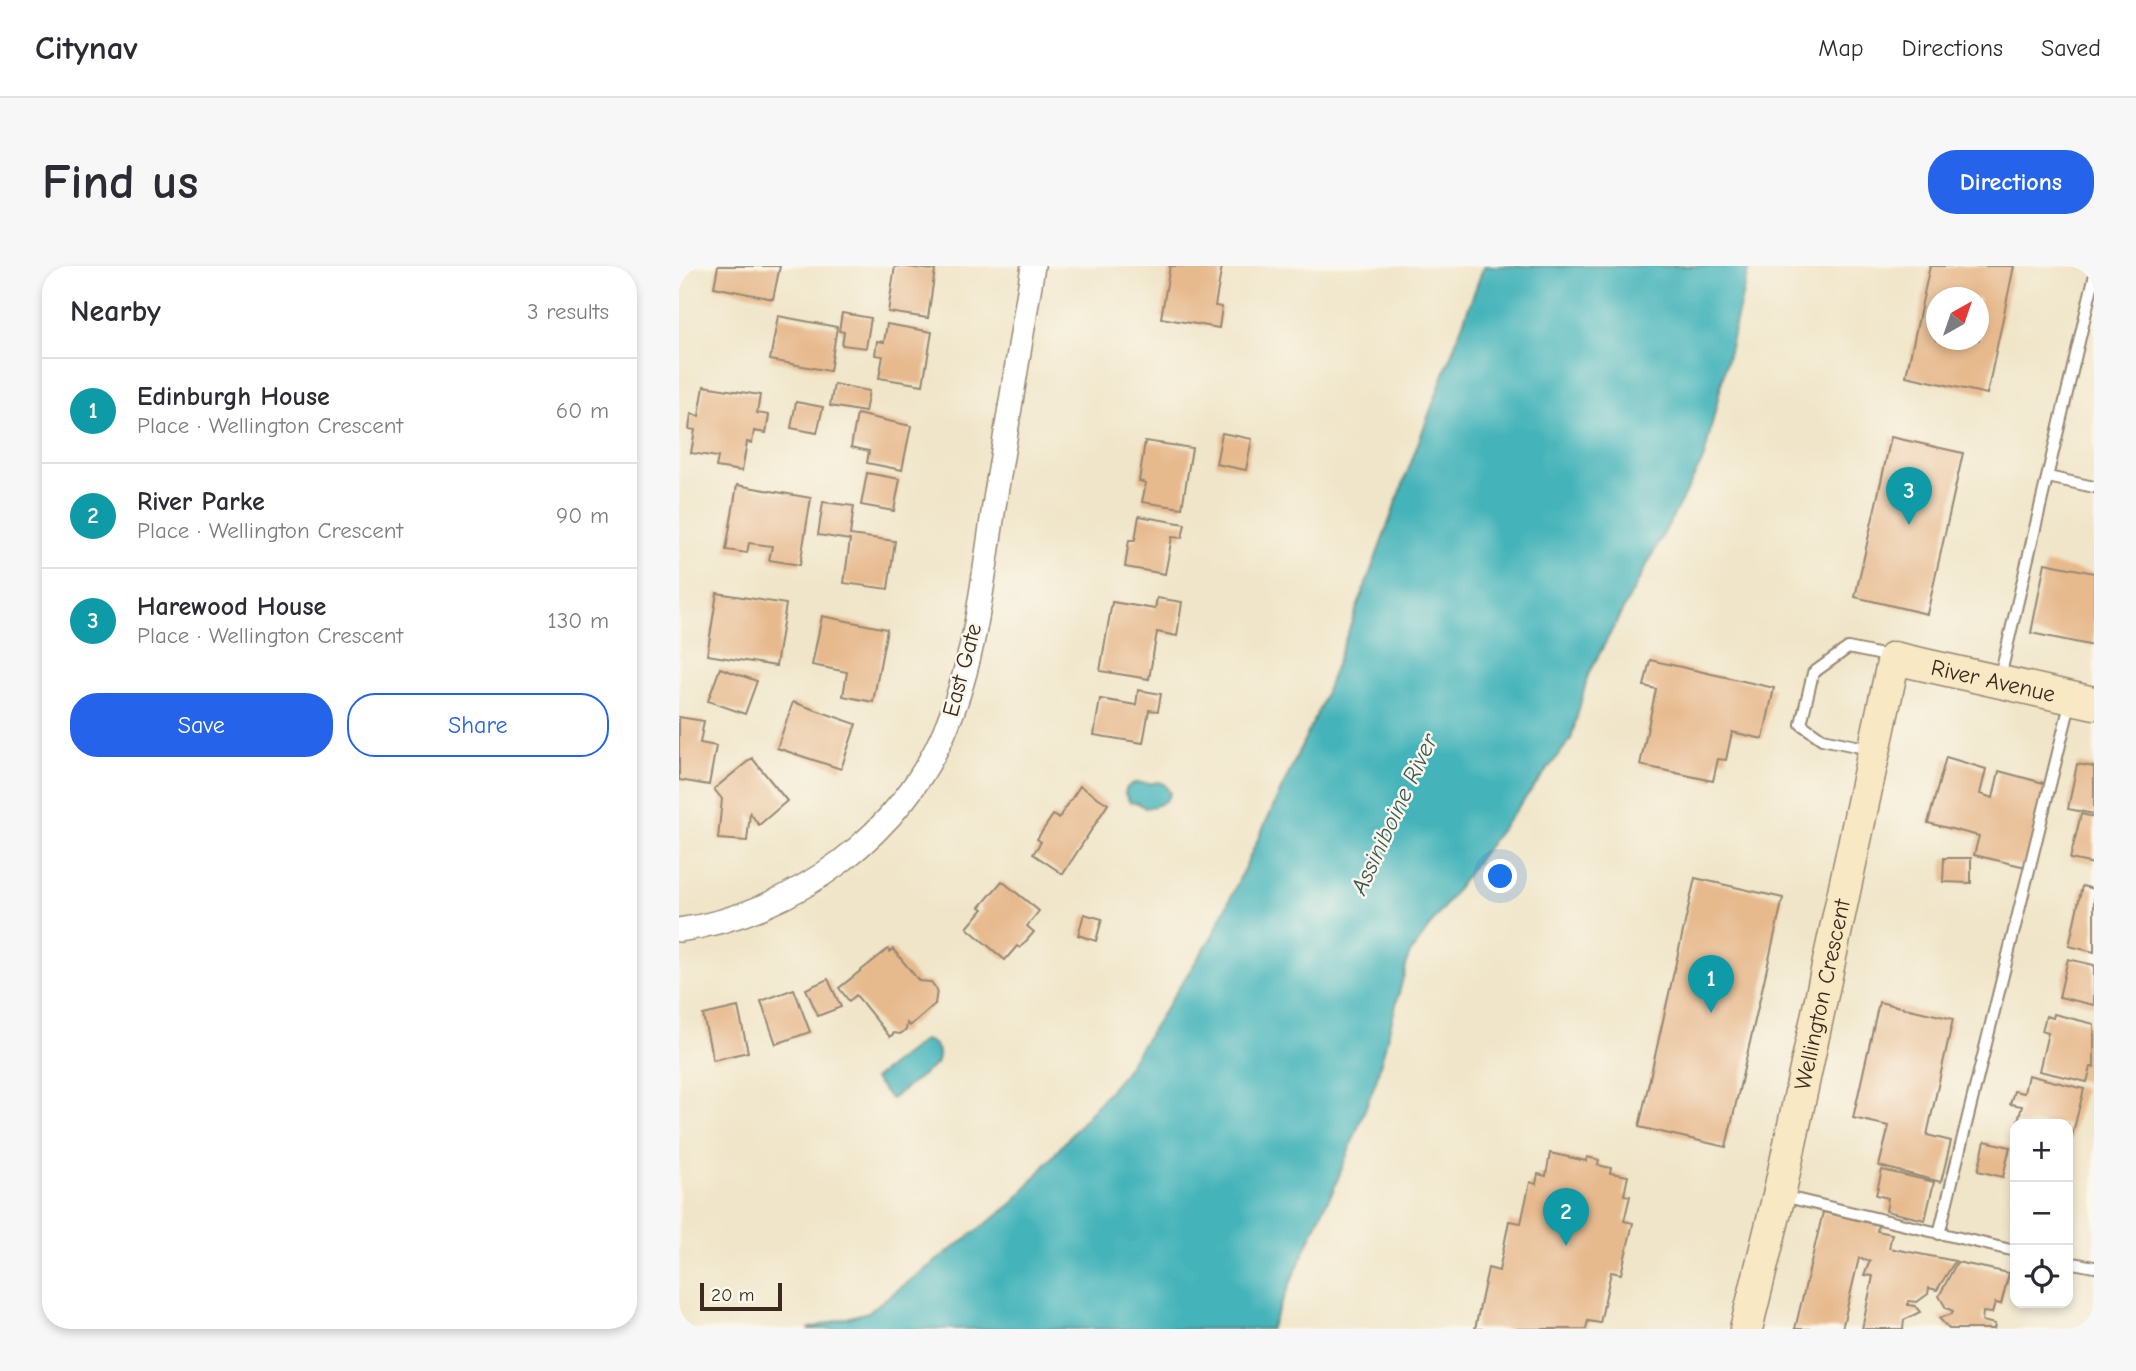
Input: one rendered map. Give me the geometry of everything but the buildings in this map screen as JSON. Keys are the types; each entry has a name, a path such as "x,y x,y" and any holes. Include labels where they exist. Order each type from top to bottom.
{"street":[{"name":"East Gate","path":"679,930 715,923 766,905 830,870 876,831 929,762 957,700 973,636 1033,266"},
{"name":"River Avenue","path":"1894,658 2083,700"},
{"name":"Wellington Crescent","path":"1746,1329 1779,1195 1894,658"}],"lane":[{"path":"1999,682 2094,278"},
{"path":"2048,477 2094,487"},
{"path":"1875,750 1822,738 1801,724 1813,673 1849,648 1894,658"},
{"path":"1939,1234 2083,700"},
{"path":"1779,1195 2010,1250"},
{"path":"2073,1263 2094,1267"}],"water":[{"name":"Assiniboine River","path":"1484,266 1749,266 1704,458 1588,675 1571,739 1488,846 1409,955 1376,1081 1333,1191 1270,1329 808,1329 868,1312 1011,1205 1121,1077 1213,935 1321,705"},
{"path":"1158,782 1164,784 1170,793 1157,805 1145,808 1130,802 1125,794 1129,785"},
{"path":"924,1040 937,1049 936,1064 891,1099 874,1079"}],"place":[{"name":"Harewood House","path":"1909,525"},
{"name":"Edinburgh House","path":"1711,1013"},
{"name":"River Parke","path":"1566,1246"}]}
